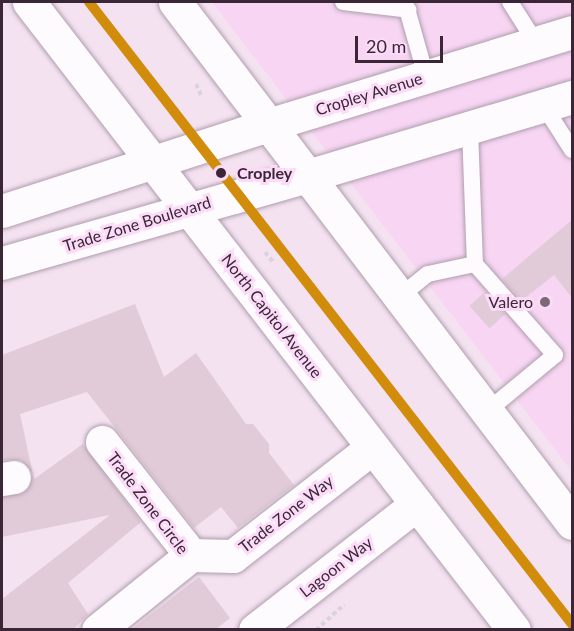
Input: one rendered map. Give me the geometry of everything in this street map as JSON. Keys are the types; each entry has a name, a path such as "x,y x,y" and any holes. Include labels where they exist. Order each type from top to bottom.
{"main road":[{"name":"North Capitol Avenue","path":"29,2 514,630"},
{"path":"175,2 486,412 567,504"},
{"name":"Cropley Avenue","path":"268,125 573,32"},
{"path":"307,176 558,102"},
{"path":"2,211 154,164 268,125"},
{"name":"Trade Zone Boulevard","path":"2,264 307,176"},
{"name":"Trade Zone Circle","path":"98,630 191,555 102,442"},
{"name":"Trade Zone Way","path":"191,555 233,556 373,447"},
{"name":"Lagoon Way","path":"255,630 417,504"}],"lane":[{"path":"343,2 407,6 426,76"},
{"path":"510,2 536,43"},
{"path":"558,102 573,150"},
{"path":"470,129 475,264 555,355 486,412"},
{"path":"398,298 428,274 475,264"}],"path":[{"path":"316,630 344,605"}],"shaded area":[{"path":"212,2 572,2 570,469"}],"building":[{"path":"573,219 573,299 554,275 521,301 502,279"},
{"path":"485,292 505,314 489,328 469,306"},
{"path":"135,304 164,377 196,353 246,424 253,424 269,444 269,453 294,485 238,528 221,507 194,528 87,392 20,414 34,479 83,444 141,522 68,583 88,614 73,630 2,630 2,599 110,515 2,537 2,497 25,492 33,475 21,460 2,460 2,355"},
{"path":"199,577 230,618 215,630 131,630"}],"transit line":[{"path":"89,2 572,624"}],"place":[{"name":"Cropley","path":"221,173"},
{"name":"Valero","path":"545,302"}]}
